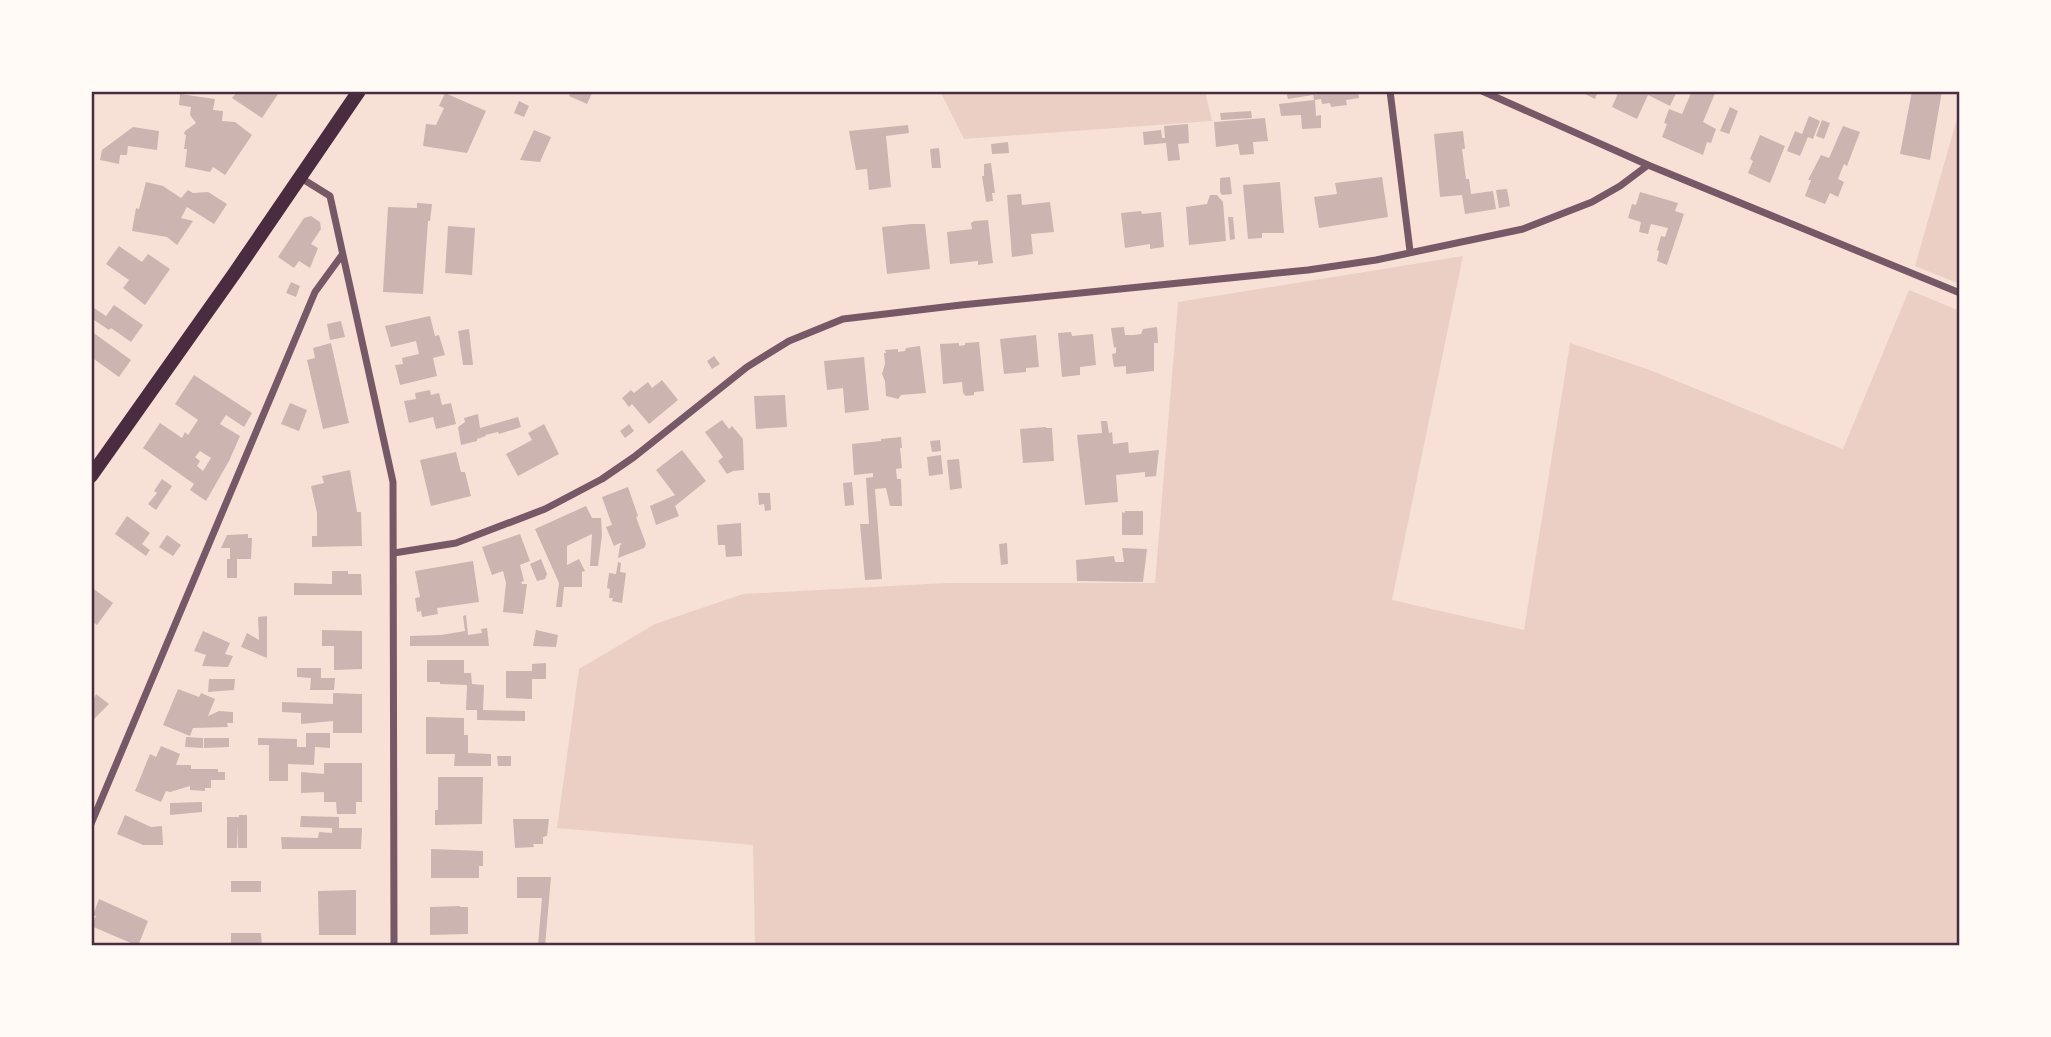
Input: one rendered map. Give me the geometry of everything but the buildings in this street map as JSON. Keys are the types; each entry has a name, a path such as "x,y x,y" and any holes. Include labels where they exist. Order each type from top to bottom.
{"main road":[{"path":"91,476 301,178 359,91"}],"street":[{"path":"1390,91 1410,251"},
{"path":"1482,91 1648,165 1960,293"},
{"path":"394,553 456,544 545,509 602,479 634,457 747,367 789,341 844,319 961,304 1308,271 1376,260 1523,229 1592,202 1648,165"},
{"path":"301,178 330,197 393,482 394,946"},
{"path":"91,824 315,292 342,255"}],"shaded area":[{"path":"940,91 1205,91 1212,121 964,139"},
{"path":"1960,108 1960,284 1915,266"},
{"path":"1463,256 1392,600 1524,630 1570,343 1650,370 1843,449 1909,290 1960,311 1960,946 755,946 753,845 557,828 579,669 655,624 743,594 946,583 1155,583 1178,302"}]}
